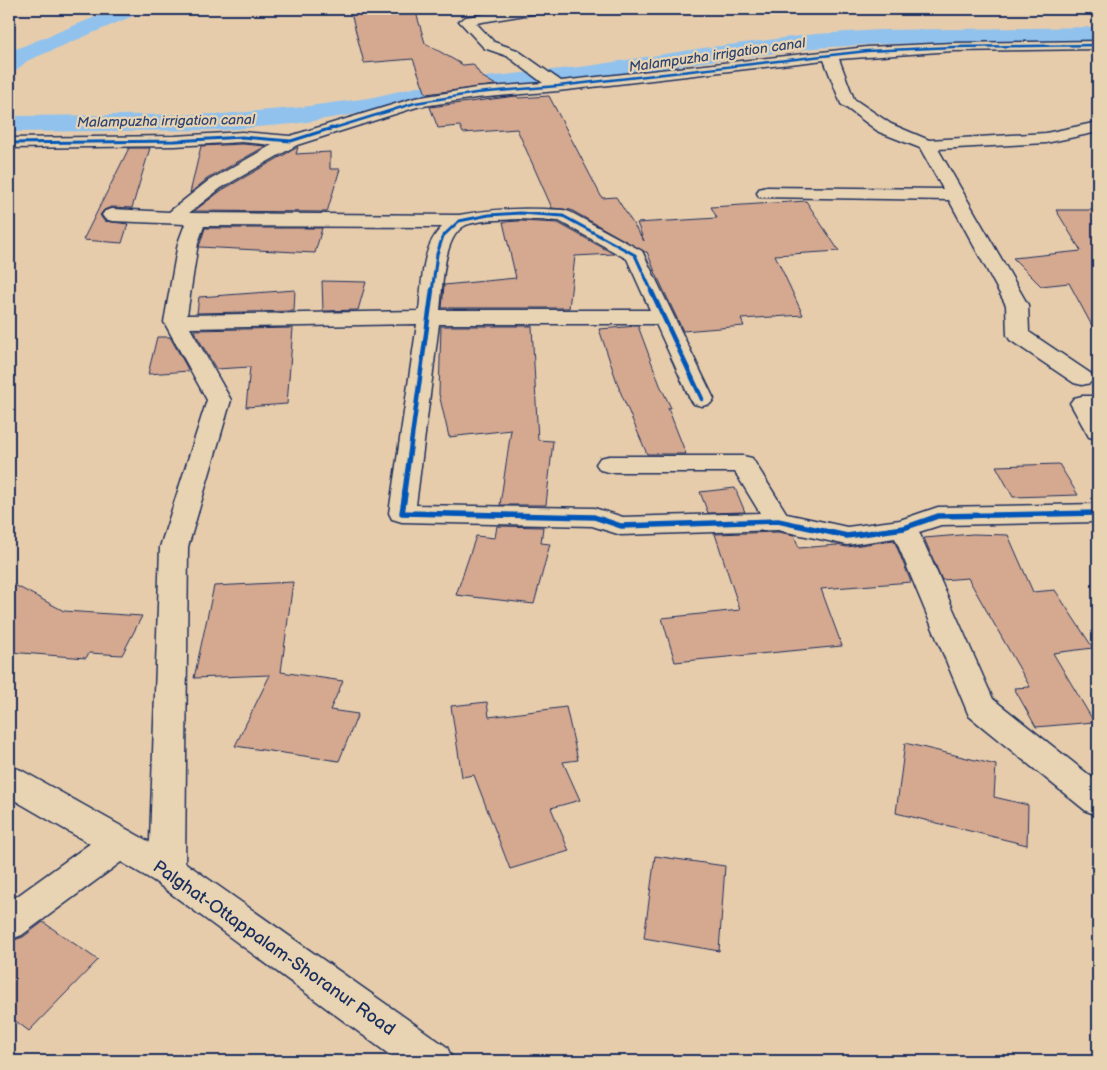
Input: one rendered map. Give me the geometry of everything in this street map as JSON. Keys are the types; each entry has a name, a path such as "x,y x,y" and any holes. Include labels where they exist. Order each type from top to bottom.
{"street":[{"path":"538,9 466,21 489,45 512,53 552,82"},
{"path":"174,218 187,203 204,191 291,141 415,103 552,82 830,55 953,47 1098,45"},
{"path":"830,55 847,101 885,128 927,145 1046,138 1098,127"},
{"path":"9,143 175,141 242,137 291,141"},
{"path":"927,145 1017,306 1018,334 1090,377 1090,403 1098,432"},
{"path":"766,193 956,195"},
{"path":"112,215 196,220 460,221 489,215 520,213 563,216 635,255 702,400"},
{"path":"167,870 174,547 219,400 175,322 188,243 196,220"},
{"path":"460,221 443,236 440,245 402,513 594,517 621,526 778,521 847,536 904,528 938,516 1098,513"},
{"path":"175,322 430,317 664,317"},
{"path":"609,464 743,464 778,521"},
{"path":"904,528 980,707 1098,801"},
{"name":"Palghat-Ottappalam-Shoranur Road","path":"9,780 167,870 432,1061"},
{"path":"9,923 118,843"}],"building":[{"path":"350,9 415,9 425,43 463,65 473,64 481,76 496,85 426,94 413,59 364,63"},
{"path":"516,96 519,98 549,96 602,198 616,197 644,241 637,223 717,218 711,207 806,201 839,251 775,255 803,315 741,319 744,326 683,331 647,252 571,210 552,208 517,129 463,133 460,126 438,128 430,107"},
{"path":"242,144 266,146 207,179 190,193 201,146"},
{"path":"298,147 296,154 330,152 330,169 340,169 327,212 194,211 222,190"},
{"path":"129,148 150,148 132,208 111,207 104,210 100,215 104,221 128,224 122,243 83,240"},
{"path":"1056,210 1098,210 1098,337 1069,283 1041,286 1013,258 1081,251"},
{"path":"503,222 558,223 614,254 575,256 569,308 442,308 444,285 516,278"},
{"path":"205,228 322,228 315,253 199,247"},
{"path":"322,281 366,282 358,310 323,311"},
{"path":"295,290 294,311 197,313 199,297"},
{"path":"441,326 532,326 538,440 553,441 546,505 500,505 511,430 449,437 439,394"},
{"path":"638,326 660,385 671,408 668,408 686,454 647,454 620,391 599,329"},
{"path":"293,328 287,404 246,407 250,367 216,369 194,331 194,330"},
{"path":"157,337 170,337 189,371 148,374"},
{"path":"1059,464 1078,495 1013,497 996,466"},
{"path":"735,488 745,512 708,513 700,492"},
{"path":"497,526 543,527 541,543 550,544 534,604 456,595 476,536 495,538"},
{"path":"778,532 794,535 799,548 837,545 847,547 894,540 911,582 821,589 842,646 675,662 662,618 740,610 715,534"},
{"path":"973,534 1008,535 1033,592 1055,590 1093,648 1053,653 1094,722 1036,727 1014,688 1030,687 968,578 942,580 924,538"},
{"path":"9,582 64,611 142,616 122,655 89,653 86,658 9,652"},
{"path":"293,582 281,672 343,681 330,710 358,714 339,761 235,746 270,675 194,678 214,586"},
{"path":"487,702 489,717 566,707 578,760 563,762 580,800 551,808 569,851 510,869 474,775 462,777 451,706"},
{"path":"905,743 996,765 994,797 1028,805 1027,845 896,813"},
{"path":"655,856 725,866 719,951 644,938"},
{"path":"43,922 98,960 29,1031 9,1016 9,942 23,937"}],"waterway":[{"path":"9,65 19,56 133,9"},
{"name":"Malampuzha irrigation canal","path":"9,124 222,122 294,116 369,105 439,89 588,73 703,55 815,41 880,37 1098,34"}],"cycle path":[{"path":"9,143 175,141 242,137 291,141 415,103 476,93 558,86 867,51 953,47 1098,45"},
{"path":"702,399 635,255 563,216 520,213 489,215 459,221 443,236 437,254 402,513 594,517 621,526 778,521 847,536 904,528 938,516 1098,513"}]}
